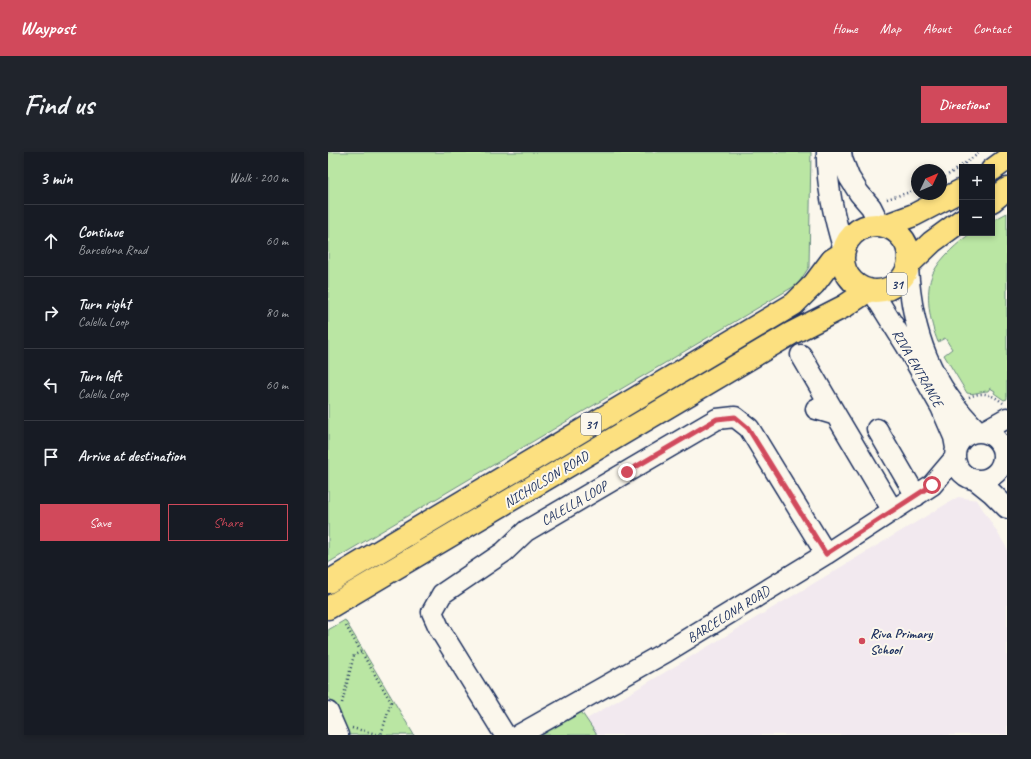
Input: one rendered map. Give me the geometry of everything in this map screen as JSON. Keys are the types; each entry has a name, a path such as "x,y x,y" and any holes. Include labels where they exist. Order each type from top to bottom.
{"main road":[{"path":"995,168 1007,159"},
{"path":"993,200 1007,189"},
{"name":"31","path":"959,192 914,215 882,225 865,227 855,232 848,240 844,252 843,260 847,274 856,284 871,291 883,291 893,287 901,280 908,266 932,242 959,222"},
{"name":"31","path":"882,225 891,228 902,237 908,250 908,266"},
{"name":"NICHOLSON ROAD","path":"328,582 794,304 814,284 832,260 844,252"},
{"name":"NICHOLSON ROAD","path":"328,608 792,333 871,291"}],"street":[{"path":"827,152 829,188 835,221 844,252"},
{"path":"841,152 849,177 882,225"},
{"name":"RIVA ENTRANCE","path":"908,266 912,305 920,342 925,355 952,402 963,416 980,432"},
{"name":"RIVA ENTRANCE","path":"871,291 907,347 941,408 954,437 955,454"},
{"path":"801,355 893,511"},
{"path":"816,409 836,414"},
{"path":"980,432 1006,412"},
{"name":"CALELLA LOOP","path":"505,735 440,630 432,612 442,594 504,552 526,531 717,419 735,417 748,428 826,554"},
{"path":"877,429 916,496"},
{"path":"1007,492 1004,457 1002,448 997,440 989,434 980,432 974,432 961,439 955,454 955,464 960,472 992,493 1007,508"},
{"name":"BARCELONA ROAD","path":"519,735 666,652 893,511 932,485 955,454"},
{"path":"972,480 982,481 991,477 999,470 1004,457"},
{"name":"BARCELONA ROAD","path":"932,485 972,480"},
{"path":"335,709 345,731"},
{"path":"328,731 331,735"}],"path":[{"path":"947,176 981,152"},
{"path":"883,198 888,200 911,193"},
{"path":"967,398 978,394 987,394 995,397 1006,412"},
{"path":"345,731 381,735 391,702 346,626"},
{"path":"335,709 354,655 362,652"}],"shaded area":[{"name":"Riva Primary School","path":"958,497 977,500 1007,548 1007,735 560,735"}],"green space":[{"path":"328,152 811,152 809,267 798,284 328,563"},
{"path":"1007,213 1007,399 1004,400 990,388 988,391 972,394 967,393 944,355 952,349 945,338 938,342 929,308 930,281 936,267 955,246 967,236 995,236 995,219"},
{"path":"345,620 414,735 345,735 328,697 328,630"},
{"path":"578,707 597,735 532,735"}],"place":[{"name":"Riva Primary School","path":"862,641"}],"route":[{"path":"627,472 717,419 735,417 748,428 826,554 932,485"}]}
